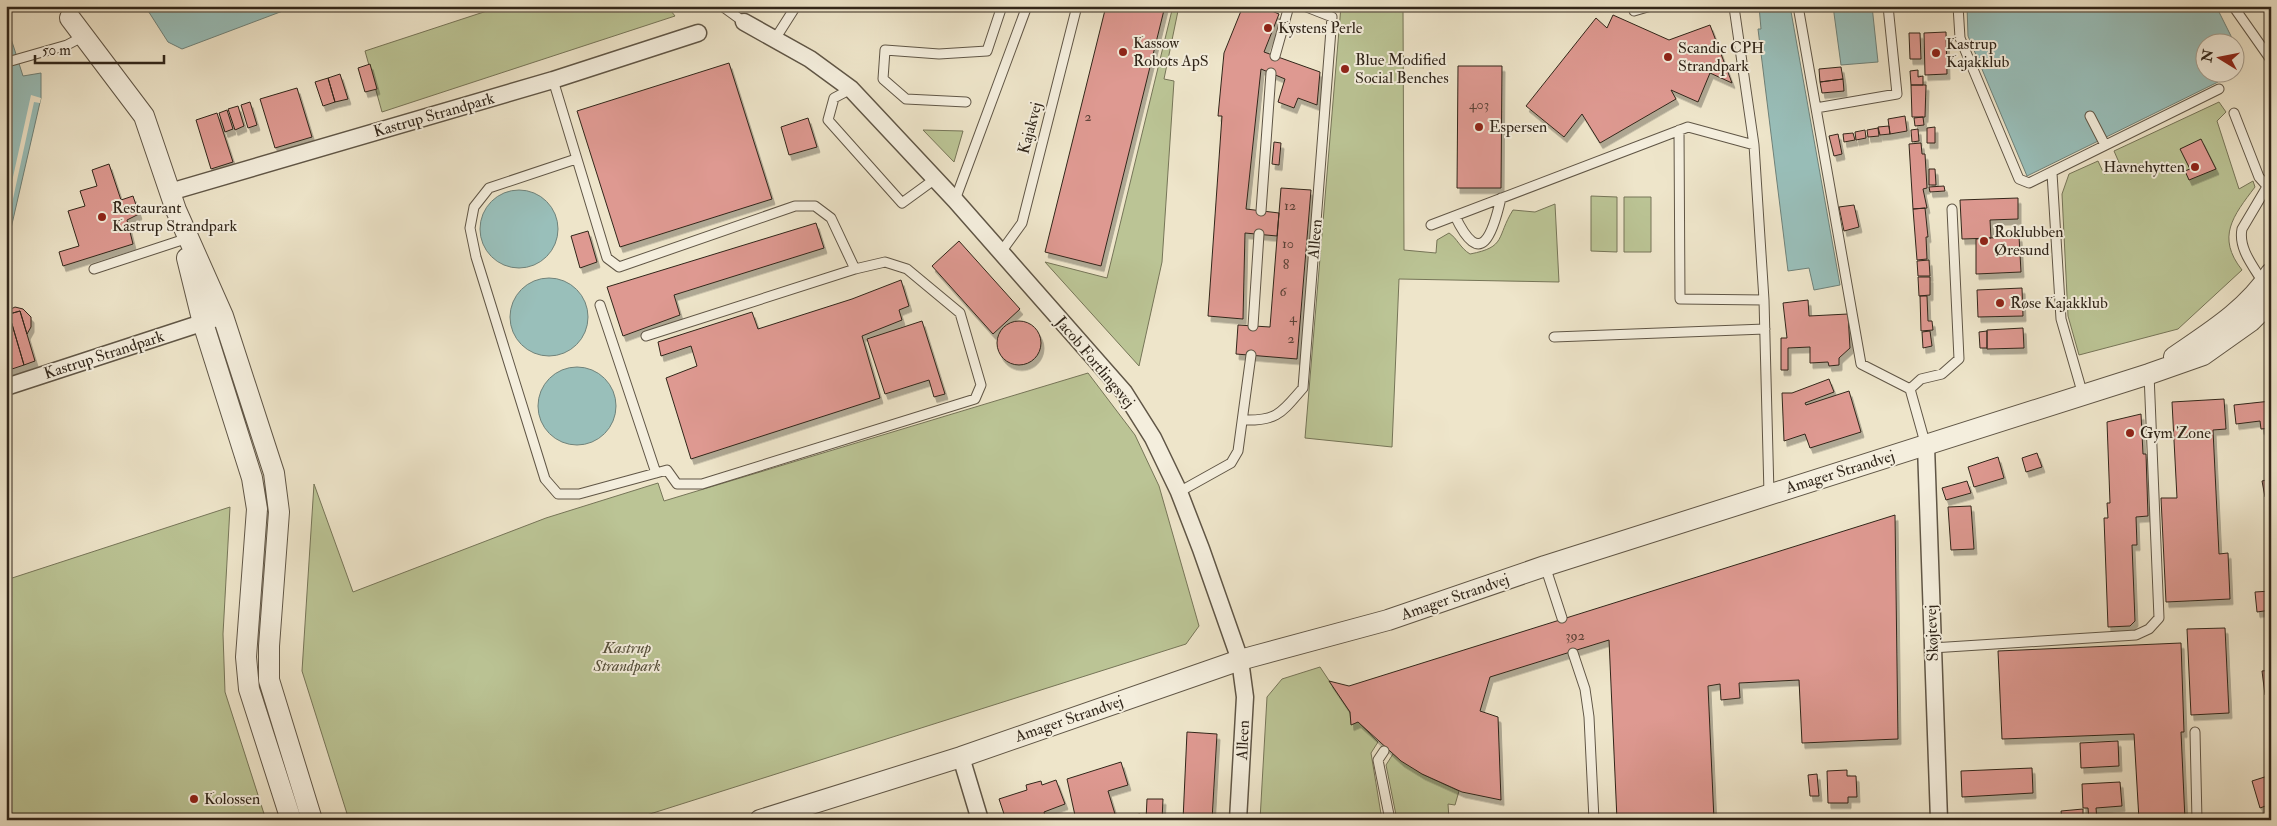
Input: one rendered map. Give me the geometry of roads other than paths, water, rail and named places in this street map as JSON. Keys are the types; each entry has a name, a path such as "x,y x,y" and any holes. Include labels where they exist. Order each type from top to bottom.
{"street":[{"path":"70,18 144,116 173,201 223,316 274,474 278,512 269,680 312,820"},
{"name":"Jacob Fortlingsvej","path":"744,22 810,59 851,89 955,200 1124,392 1153,438 1179,492 1202,549 1240,660"},
{"name":"Kastrup Strandpark","path":"173,201 698,33"},
{"path":"173,201 203,323 252,478 257,509 246,657 249,689 291,820"},
{"name":"Amager Strandvej","path":"760,820 961,757 1240,660 1388,620 1545,566 2149,374 2209,334 2268,286"},
{"name":"Kastrup Strandpark","path":"6,387 223,316"},
{"name":"Skøjtevej","path":"1926,446 1939,820"},
{"name":"Alleen","path":"1238,820 1245,697 1240,660"},
{"path":"961,757 980,820"}],"lane":[{"path":"722,6 744,22"},
{"path":"775,39 796,6"},
{"path":"958,6 967,6"},
{"path":"966,102 906,99 883,79 885,50 939,54 988,51 1002,6"},
{"path":"955,200 1027,6"},
{"name":"Kajakvej","path":"1001,252 1022,223 1077,6"},
{"path":"1276,56 1289,6"},
{"name":"Alleen","path":"1244,420 1273,418 1287,407 1303,388 1332,17 1304,6"},
{"path":"1634,11 1651,6"},
{"path":"1732,6 1734,7 1754,145 1764,300 1769,494"},
{"path":"1798,6 1861,364 1910,389 1926,446"},
{"path":"1816,108 1897,94 1888,6"},
{"path":"1958,6 1960,38 2019,179 2029,182 2052,173 2219,89"},
{"path":"2233,6 2271,60"},
{"path":"12,61 66,45 84,36"},
{"path":"1261,211 1271,73"},
{"path":"553,80 607,258 619,266 795,206 815,206 831,218 855,269"},
{"path":"851,89 834,98 828,120 902,203 935,179"},
{"path":"2234,113 2259,176 2269,183 2242,229 2240,236 2244,251 2268,286"},
{"path":"2090,116 2105,145"},
{"path":"1431,225 1688,127 1754,145"},
{"path":"1679,130 1680,299 1764,300"},
{"path":"576,158 488,188 474,207 470,228 476,257 545,479 558,494 579,494 667,470 677,484 702,484 975,399 981,386 960,313 907,269 886,262 855,269 646,336"},
{"path":"2052,173 2061,319 2083,395"},
{"path":"1455,216 1463,233 1472,242 1483,242 1489,238 1494,228 1501,198"},
{"path":"1910,389 1921,379 1942,374 1958,359 1952,209"},
{"path":"1253,326 1259,234"},
{"path":"94,269 182,240"},
{"path":"600,305 656,473"},
{"path":"1554,337 1765,329"},
{"path":"1179,492 1231,463 1238,451 1244,420 1251,355"},
{"path":"1932,648 2136,636 2149,629 2159,618 2149,374"},
{"path":"1545,566 1562,618"},
{"path":"1573,654 1585,689 1589,717 1594,820"},
{"path":"2195,732 2197,820"},
{"path":"1384,750 1378,760 1390,820"}],"water":[{"path":"145,6 296,6 182,49 168,42"},
{"path":"1759,6 1790,6 1840,285 1814,290 1809,268 1788,271 1758,29 1761,29"},
{"path":"1833,6 1872,6 1878,62 1841,65"},
{"path":"1967,6 2216,6 2229,32 2194,32 2194,82 2218,82 2027,176 1968,36"},
{"path":"6,23 23,76 41,73 41,98 6,250"},
{"path":"519,190 534,193 551,207 555,214 558,229 555,244 541,261 534,265 519,268 504,265 487,251 483,244 480,229 483,214 497,197 504,193"},
{"path":"549,278 564,281 581,295 585,302 588,317 585,332 571,349 564,353 549,356 534,353 517,339 513,332 510,317 513,302 527,285 534,281"},
{"path":"577,367 592,370 609,384 613,391 616,406 613,421 599,438 592,442 577,445 562,442 545,428 541,421 538,406 541,391 555,374 562,370"}],"place":[{"name":"Kystens Perle","path":"1268,28"},
{"name":"Kassow Robots ApS","path":"1123,52"},
{"name":"Kastrup Kajakklub","path":"1936,53"},
{"name":"Scandic CPH Strandpark","path":"1668,57"},
{"name":"Blue Modified Social Benches","path":"1345,69"},
{"name":"Espersen","path":"1479,127"},
{"name":"Havnehytten","path":"2195,167"},
{"name":"Restaurant Kastrup Strandpark","path":"102,217"},
{"name":"Roklubben Øresund","path":"1984,241"},
{"name":"Røse Kajakklub","path":"2000,303"},
{"name":"Gym Zone","path":"2130,433"},
{"name":"Kolossen","path":"194,799"}]}
